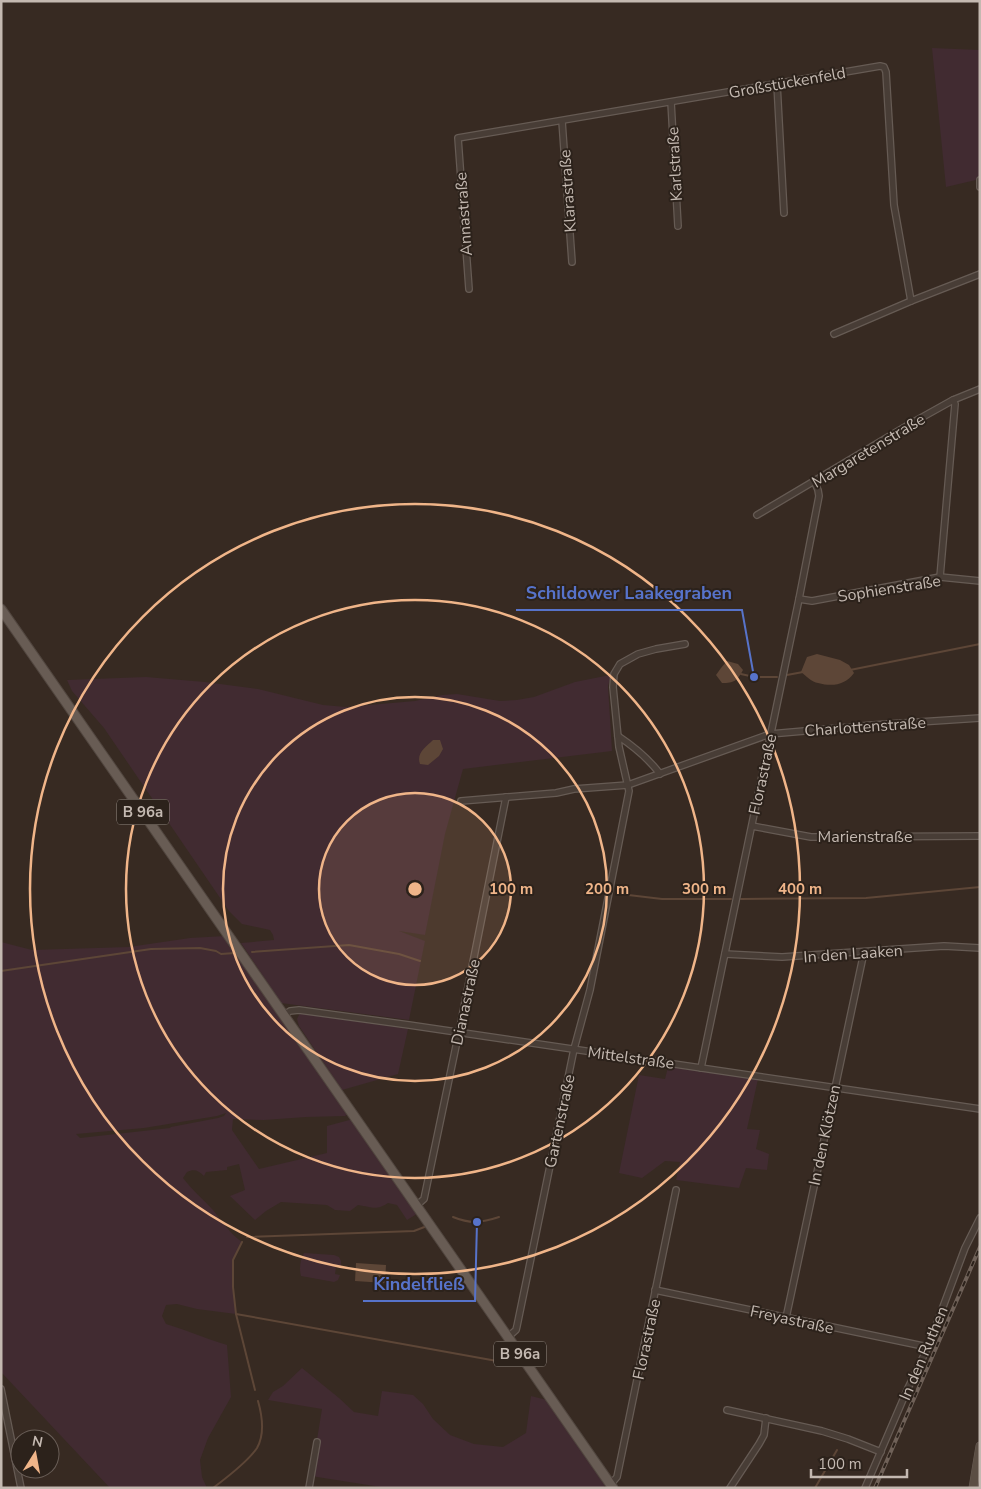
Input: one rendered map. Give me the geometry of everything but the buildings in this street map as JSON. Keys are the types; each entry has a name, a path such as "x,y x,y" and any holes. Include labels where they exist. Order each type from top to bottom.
{"main road":[{"name":"B 96a","path":"1,609 612,1486"},
{"path":"972,1488 980,1446"}],"street":[{"name":"Großstückenfeld","path":"458,138 880,66 885,69 894,205 911,301"},
{"path":"777,84 784,213"},
{"name":"Karlstraße","path":"671,102 678,226"},
{"name":"Klarastraße","path":"562,120 572,262"},
{"name":"Annastraße","path":"458,138 469,289"},
{"path":"980,180 980,187"},
{"path":"834,334 980,274"},
{"name":"Margaretenstraße","path":"758,515 910,424 953,400 980,389"},
{"path":"940,577 955,404 953,400"},
{"name":"Florastraße","path":"701,1068 819,496 814,481"},
{"name":"Sophienstraße","path":"799,599 812,601 940,577 980,581"},
{"name":"Gartenstraße","path":"508,1337 516,1330 517,1326 574,1049 590,990 629,791 618,736 613,679 616,669 627,659 656,649 685,644"},
{"name":"Charlottenstraße","path":"461,800 556,793 574,789 628,785 770,734 980,718"},
{"path":"618,736 654,765 660,774"},
{"name":"Dianastraße","path":"417,1205 424,1199 506,797"},
{"name":"Marienstraße","path":"752,826 811,837 980,836"},
{"name":"In den Laaken","path":"725,954 782,957 944,946 980,948"},
{"name":"In den Klötzen","path":"786,1318 864,952"},
{"name":"Mittelstraße","path":"284,1015 290,1011 299,1010 409,1024 980,1108"},
{"name":"Florastraße","path":"612,1486 617,1477 676,1190"},
{"name":"In den Ruthen","path":"865,1488 908,1388 928,1347 965,1248 980,1218"},
{"name":"Freyastraße","path":"655,1290 928,1347"},
{"path":"1,1389 21,1488"},
{"path":"727,1410 830,1433 880,1452"},
{"path":"730,1488 764,1435 766,1418"},
{"path":"309,1488 317,1442"}],"shaded area":[{"path":"932,48 980,50 980,179 946,187"},
{"path":"817,654 840,660 849,665 854,673 847,680 838,684 829,685 809,679 801,672 807,657"},
{"path":"727,661 738,664 743,670 735,681 722,683 716,675"},
{"path":"611,676 608,686 612,751 463,769 445,834 425,935 399,931 425,941 409,1020 281,1003 241,943 274,940 270,930 242,924 229,911 104,728 72,691 67,680 146,677 205,682 258,689 323,705 346,707 415,701 457,694 500,701 517,700 534,697 575,682"},
{"path":"433,740 440,740 443,749 439,756 428,765 420,764 419,757 421,753"},
{"path":"225,936 348,1114 345,1116 264,1120 233,1119 232,1130 259,1169 327,1153 327,1126 353,1119 420,1212 407,1220 397,1205 388,1203 377,1208 358,1205 350,1211 335,1210 327,1205 281,1202 255,1220 230,1196 245,1190 239,1164 227,1167 227,1170 206,1172 204,1176 196,1171 187,1172 183,1178 213,1210 229,1231 242,1242 233,1260 236,1314 197,1309 177,1304 166,1305 162,1316 166,1324 227,1345 231,1397 208,1438 200,1460 202,1477 207,1488 110,1488 60,1435 60,1429 55,1429 1,1372 1,942 32,950 129,947 190,938","holes":["226,1113 218,1118 170,1128 80,1138 76,1134 144,1128"]},
{"path":"300,1013 408,1029 398,1074 342,1090 299,1026 297,1019"},
{"path":"668,1067 758,1079 747,1129 760,1130 756,1149 769,1154 767,1170 746,1168 739,1188 676,1180 680,1162 665,1161 642,1178 619,1173 639,1075 665,1079"},
{"path":"304,1253 339,1257 341,1268 336,1267 335,1274 340,1275 338,1280 334,1282 301,1276 300,1264"},
{"path":"356,1263 386,1265 385,1283 355,1281"},
{"path":"302,1368 354,1412 378,1416 382,1391 413,1395 423,1404 433,1419 450,1435 474,1444 503,1447 526,1433 531,1396 547,1400 605,1483 604,1488 387,1488 311,1476 322,1409 268,1400 273,1392 283,1386"}],"waterway":[{"path":"850,670 980,644"},
{"path":"787,675 803,672"},
{"path":"741,674 754,677 777,677"},
{"path":"741,899 866,898 980,887"},
{"path":"620,894 662,899 731,899"},
{"path":"252,952 349,945 399,954 420,961"},
{"path":"1,971 151,949 200,948 216,951 221,954 235,953"},
{"path":"453,1217 476,1222 499,1217"},
{"path":"247,1237 414,1231 427,1226"},
{"path":"242,1242 233,1260 233,1287 236,1314 255,1390"},
{"path":"236,1314 508,1363"},
{"path":"213,1488 243,1464 260,1443 262,1418 258,1401"},
{"path":"815,1488 837,1450"}],"railway":[{"path":"875,1488 980,1247"}],"place":[{"name":"Schildower Laakegraben","path":"754,677"},
{"name":"Kindelfließ","path":"477,1222"}]}
